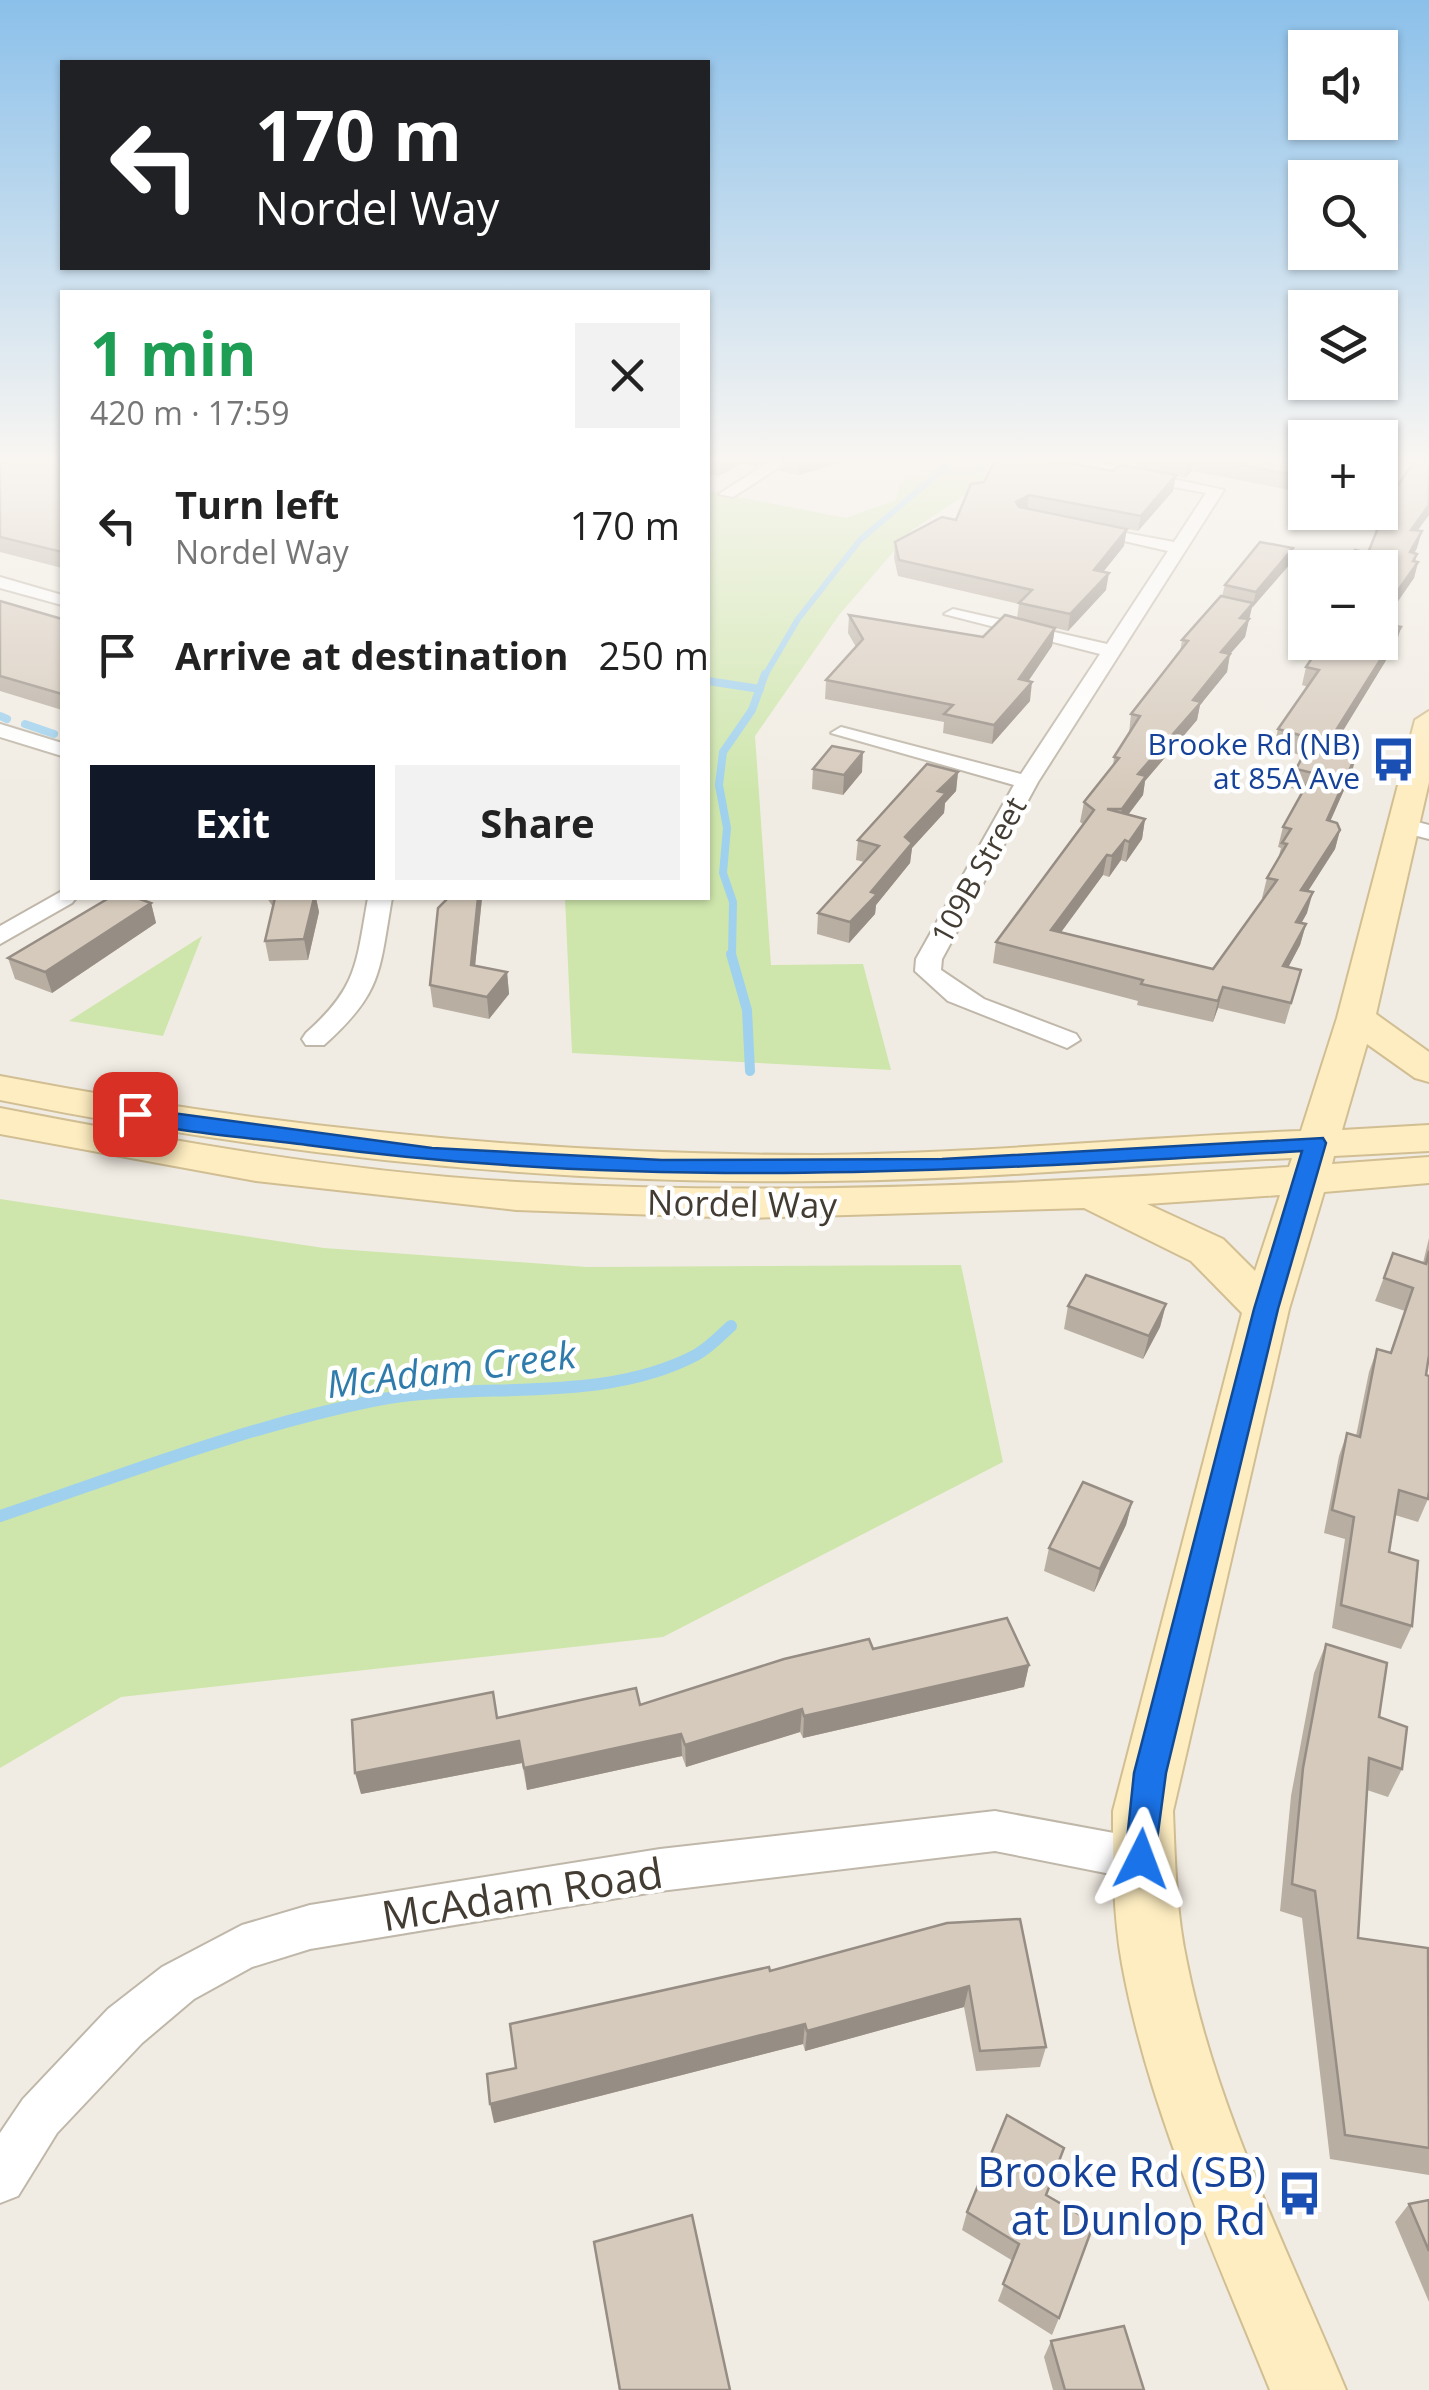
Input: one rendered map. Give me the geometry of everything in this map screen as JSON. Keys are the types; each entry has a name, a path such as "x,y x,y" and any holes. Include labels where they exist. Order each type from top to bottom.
{"main road":[{"path":"1308,2390 1170,2041 1153,1963 1141,1859 1150,1773 1266,1309 1415,828 1427,736"},
{"path":"1356,1018 1429,1070"},
{"name":"Nordel Way","path":"0,1088 262,1135 524,1162 883,1167 1310,1160 1429,1170"},
{"name":"Nordel Way","path":"0,1121 268,1168 518,1196 765,1205 1092,1195 1429,1138"},
{"path":"1092,1195 1206,1250 1266,1309"}],"street":[{"name":"109B Street","path":"1067,1040 1046,1028 951,994 928,971 929,958 1026,782 1164,571"},
{"path":"0,582 60,599"},
{"path":"12,604 38,593"},
{"path":"952,614 1112,651"},
{"name":"109B Street","path":"841,733 1026,782"},
{"path":"5,736 60,750"},
{"path":"0,937 61,900"},
{"path":"314,1040 350,1008 366,976 380,900"},
{"name":"McAdam Road","path":"0,2178 40,2116 125,2026 178,1983 242,1947 310,1926 660,1870 995,1831 1141,1859"}],"green space":[{"path":"710,571 877,571 839,615 755,736 771,965 863,964 891,1070 572,1053 565,900 710,900"},
{"path":"202,936 163,1036 69,1021"},
{"path":"0,1199 324,1248 587,1267 961,1265 1003,1462 663,1637 121,1697 0,1768"}],"building":[{"path":"946,571 1109,573 1070,614 1019,603 1032,590"},
{"path":"1237,571 1274,571 1256,592 1225,585"},
{"path":"1398,571 1412,571 1398,590"},
{"path":"1221,596 1253,603 1240,618 1249,619 1221,652 1230,654 1193,700 1201,702 1138,774 1146,776 1122,809 1107,809 1145,819 1129,842 1125,840 1112,856 1107,855 1051,930 1213,969 1277,880 1267,878 1287,844 1282,843 1291,829 1283,827 1313,773 1296,769 1310,743 1357,753 1327,820 1337,823 1340,830 1301,890 1313,892 1296,922 1306,924 1283,966 1301,970 1291,1003 1223,987 1218,1001 1141,984 1143,980 996,942 1094,810 1084,802 1119,758 1114,757 1140,716 1131,714 1188,641 1182,640"},
{"path":"0,601 60,618 60,693 0,676"},
{"path":"849,615 983,637 1005,615 1055,628 1019,679 1032,682 994,725 944,714 953,705 826,680 863,639"},
{"path":"1311,660 1380,660 1328,743 1278,729 1319,670 1306,667"},
{"path":"832,746 863,752 844,775 813,769"},
{"path":"927,764 958,772 938,791 946,793 905,837 912,843 871,892 877,894 850,922 818,913 879,846 858,840"},
{"path":"106,900 151,903 45,972 8,958"},
{"path":"275,900 314,900 304,939 265,941"},
{"path":"446,900 478,900 471,965 507,972 487,997 430,985 438,908"},
{"path":"1429,1251 1428,1499 1399,1490 1389,1552 1418,1561 1412,1626 1341,1605 1354,1517 1332,1510 1347,1433 1360,1437 1377,1349 1391,1353 1413,1288 1384,1278 1393,1253 1426,1264"},
{"path":"1086,1275 1166,1304 1149,1336 1068,1306"},
{"path":"1083,1482 1132,1502 1100,1569 1049,1548"},
{"path":"1007,1618 1029,1665 804,1716 802,1709 685,1745 681,1734 524,1768 519,1741 355,1773 352,1720 493,1692 497,1718 636,1688 640,1705 784,1659 869,1639 873,1649"},
{"path":"1326,1644 1387,1663 1379,1717 1407,1727 1402,1769 1369,1758 1358,1938 1428,1948 1429,2148 1345,2135 1315,1891 1292,1884 1303,1768"},
{"path":"1020,1919 1046,2047 980,2051 969,1986 807,2031 805,2024 490,2104 487,2074 516,2068 510,2024 769,1967 770,1971 947,1923"},
{"path":"1007,2115 1064,2148 1046,2195 1094,2223 1059,2318 1003,2284 1019,2244 967,2212"},
{"path":"1429,2200 1429,2251 1409,2204"},
{"path":"692,2215 730,2390 620,2390 594,2242"},
{"path":"1124,2326 1144,2390 1065,2390 1051,2341"}],"waterway":[{"name":"McAdam Creek","path":"764,677 798,619 836,571"},
{"name":"McAdam Creek","path":"760,689 765,674"},
{"path":"710,681 760,689"},
{"name":"McAdam Creek","path":"732,956 733,902 723,873 727,828 719,785 723,752 752,710 760,689"},
{"path":"0,716 7,719"},
{"path":"25,724 54,734"},
{"name":"McAdam Creek","path":"731,954 747,1010 750,1071"},
{"name":"McAdam Creek","path":"0,1516 231,1438 372,1401 453,1392 578,1386 658,1371 701,1352 731,1326"}],"place":[{"name":"Brooke Rd (NB) at 85A Ave","path":"1393,760"},
{"name":"Brooke Rd (SB) at Dunlop Rd","path":"1299,2194"}],"route":[{"path":"135,1114 262,1135 432,1156 662,1168 942,1166 1316,1143 1266,1309 1150,1773 1141,1859"}]}
